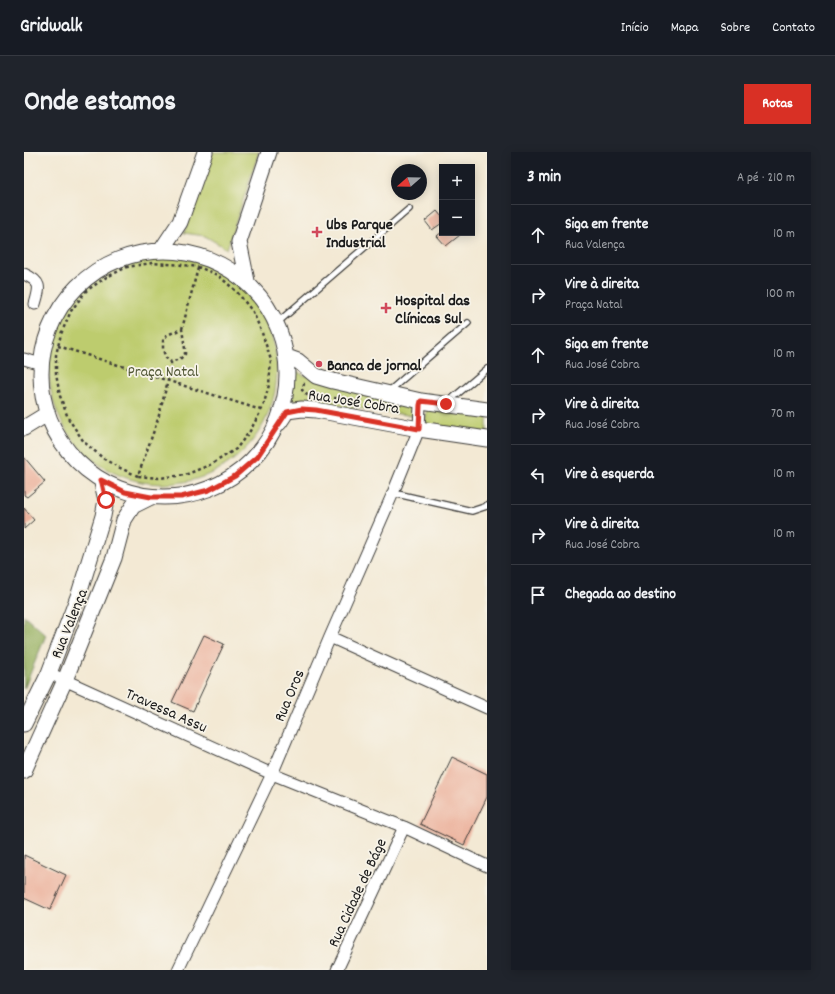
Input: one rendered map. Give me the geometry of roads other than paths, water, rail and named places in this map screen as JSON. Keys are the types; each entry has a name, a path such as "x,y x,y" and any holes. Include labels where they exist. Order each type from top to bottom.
{"street":[{"path":"162,249 180,222 205,152"},
{"path":"247,281 239,242 269,152"},
{"path":"162,249 193,253 222,264 247,281 266,303 280,329 287,357 288,383 283,409 273,433 257,457 235,476 209,490 181,497 151,497 125,492 101,480 78,462 60,440 47,414 41,364 49,328 67,296 94,271 126,255 162,249"},
{"path":"24,274 33,278 37,283 38,291 35,304"},
{"name":"Rua José Cobra","path":"287,357 298,361 316,376 333,381 421,401 487,410"},
{"path":"24,359 41,364"},
{"name":"Rua Oros","path":"178,970 272,774 393,493 419,429 421,401"},
{"name":"Rua José Cobra","path":"273,433 287,412 302,409 316,410 419,429 487,439"},
{"path":"24,428 47,414"},
{"name":"Rua Valença","path":"24,724 49,673 79,594 103,516 106,500 101,480"},
{"name":"Rua Valença","path":"24,771 65,680 114,558 124,520 133,506 151,497"},
{"path":"330,637 487,708"},
{"name":"Travessa Assu","path":"49,673 272,774 404,827 487,866"},
{"name":"Rua Cidade de Báge","path":"337,970 404,827"}],"lane":[{"path":"277,324 409,208"},
{"path":"387,393 468,323"},
{"path":"446,404 487,369"},
{"path":"393,493 472,511 487,505"}],"place":[{"name":"Ubs Parque Industrial","path":"317,232"},
{"name":"Hospital das Clínicas Sul","path":"386,308"},
{"name":"Banca de jornal","path":"319,364"}],"park label":[{"name":"Praça Natal","path":"163,370"}]}
